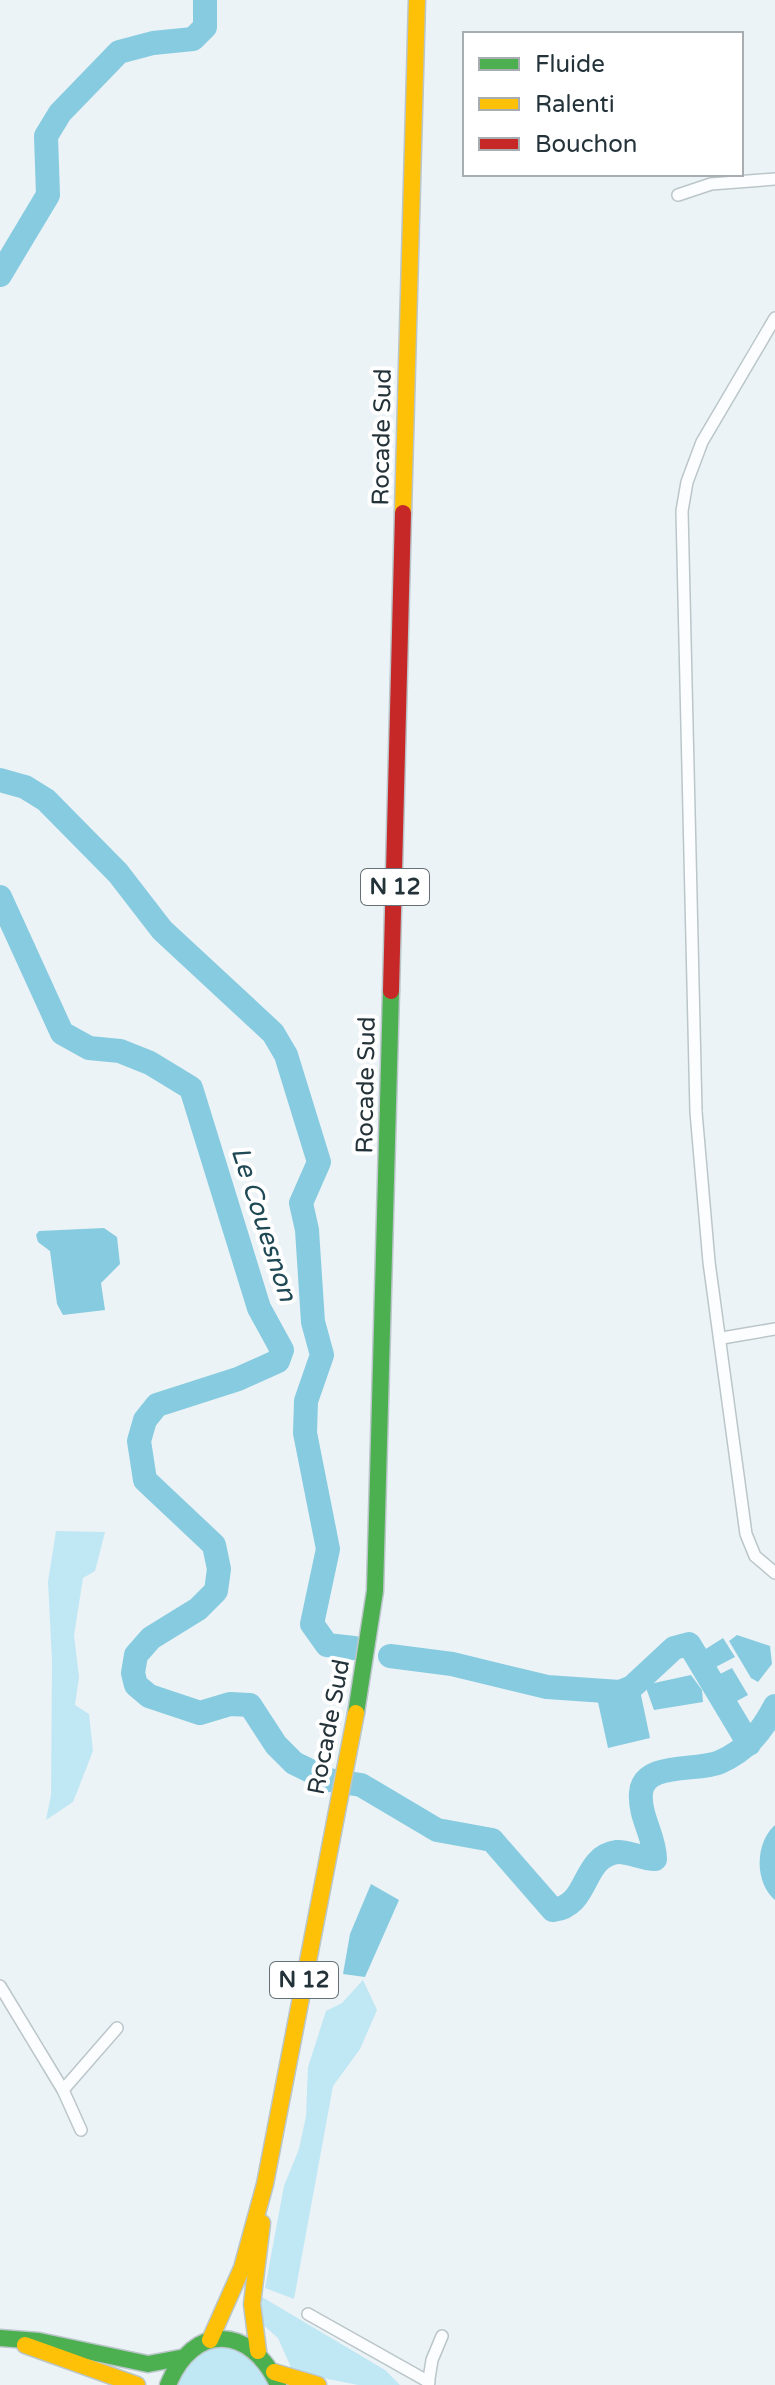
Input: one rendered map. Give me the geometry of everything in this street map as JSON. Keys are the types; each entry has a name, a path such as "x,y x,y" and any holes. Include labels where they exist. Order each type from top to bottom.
{"main road":[{"name":"Rocade Sud","path":"210,2340 230,2299 269,2160 340,1799 373,1604 380,1501 417,0"},
{"name":"Rocade Sud","path":"258,2351 253,2336 252,2308 269,2160"},
{"path":"0,2338 20,2342 39,2341 148,2364 180,2358"},
{"path":"168,2385 180,2358 194,2346 210,2340 230,2339 258,2351 276,2378 318,2385"},
{"path":"20,2342 31,2350 137,2385"}],"street":[{"path":"678,195 711,184 775,179"},
{"path":"775,318 702,442 687,482 682,511 696,1112 709,1262 722,1338 746,1534 755,1556 775,1573"},
{"path":"722,1338 775,1329"},
{"path":"0,1986 63,2090 81,2130"},
{"path":"63,2090 117,2028"},
{"path":"308,2314 429,2384 432,2360 442,2336"}],"shaded area":[{"path":"104,1228 117,1237 120,1264 101,1283 105,1310 63,1315 57,1304 50,1251 38,1242 36,1235 39,1231"},
{"path":"56,1531 105,1532 95,1571 83,1578 74,1635 79,1677 75,1705 89,1714 93,1751 73,1802 46,1820 51,1795 52,1661 48,1582"},
{"path":"737,1635 770,1646 772,1664 758,1682 751,1678 729,1641"},
{"path":"723,1638 735,1657 712,1669 701,1652"},
{"path":"732,1668 748,1695 735,1702 718,1675"},
{"path":"691,1675 702,1690 703,1702 654,1710 645,1685"},
{"path":"641,1695 650,1738 608,1748 598,1702"},
{"path":"775,1825 775,1900 763,1883 760,1862 764,1842"},
{"path":"371,1884 399,1900 365,1977 343,1974 350,1934"},
{"path":"363,1980 377,2010 360,2049 333,2086 294,2299 265,2288 284,2186 299,2149 306,2116 308,2067 326,2011 342,2003"},
{"path":"262,2297 385,2370 400,2385 358,2385 293,2372 278,2338 261,2323"},
{"path":"215,2347 234,2349 249,2356 261,2368 269,2385 174,2385 190,2361"}],"waterway":[{"name":"Le Couesnon","path":"0,275 48,195 46,136 60,113 119,52 153,43 193,39 205,27 205,0"},
{"name":"Le Couesnon","path":"0,780 25,787 46,800 118,873 162,930 273,1033 286,1055 319,1162 301,1203 307,1230 313,1322 322,1355 306,1401 305,1433 328,1549 312,1624 327,1645 354,1648"},
{"name":"Le Couesnon","path":"0,897 62,1033 89,1048 120,1051 150,1063 191,1088 259,1308 282,1350 278,1361 238,1379 157,1405 145,1420 139,1441 145,1480 214,1545 219,1569 216,1591 198,1609 151,1638 136,1655 133,1673 136,1685 149,1696 200,1713 230,1704 250,1705 276,1745 294,1763 329,1780 361,1785 437,1830 492,1840 553,1910 565,1907 574,1900 591,1871 605,1856 621,1852 655,1859 641,1802 644,1783 651,1776 673,1769 710,1765 730,1757 753,1739 775,1706"},
{"name":"Le Couesnon","path":"390,1656 452,1664 547,1687 620,1692 632,1687 674,1648 689,1644 749,1744"}],"traffic: fast":[{"path":"356,1713 375,1591 391,991"},
{"path":"0,2338 39,2341 148,2364 180,2358"},
{"path":"168,2385 179,2364 192,2350 207,2341 222,2339 238,2342 253,2351 267,2365 278,2385"}],"traffic: slow":[{"path":"403,513 417,0"},
{"path":"210,2340 242,2268 265,2184 356,1713"},
{"path":"258,2351 252,2304 262,2223"},
{"path":"25,2345 137,2385"},
{"path":"274,2372 318,2385"}],"traffic: jam":[{"path":"391,991 403,513"}]}
